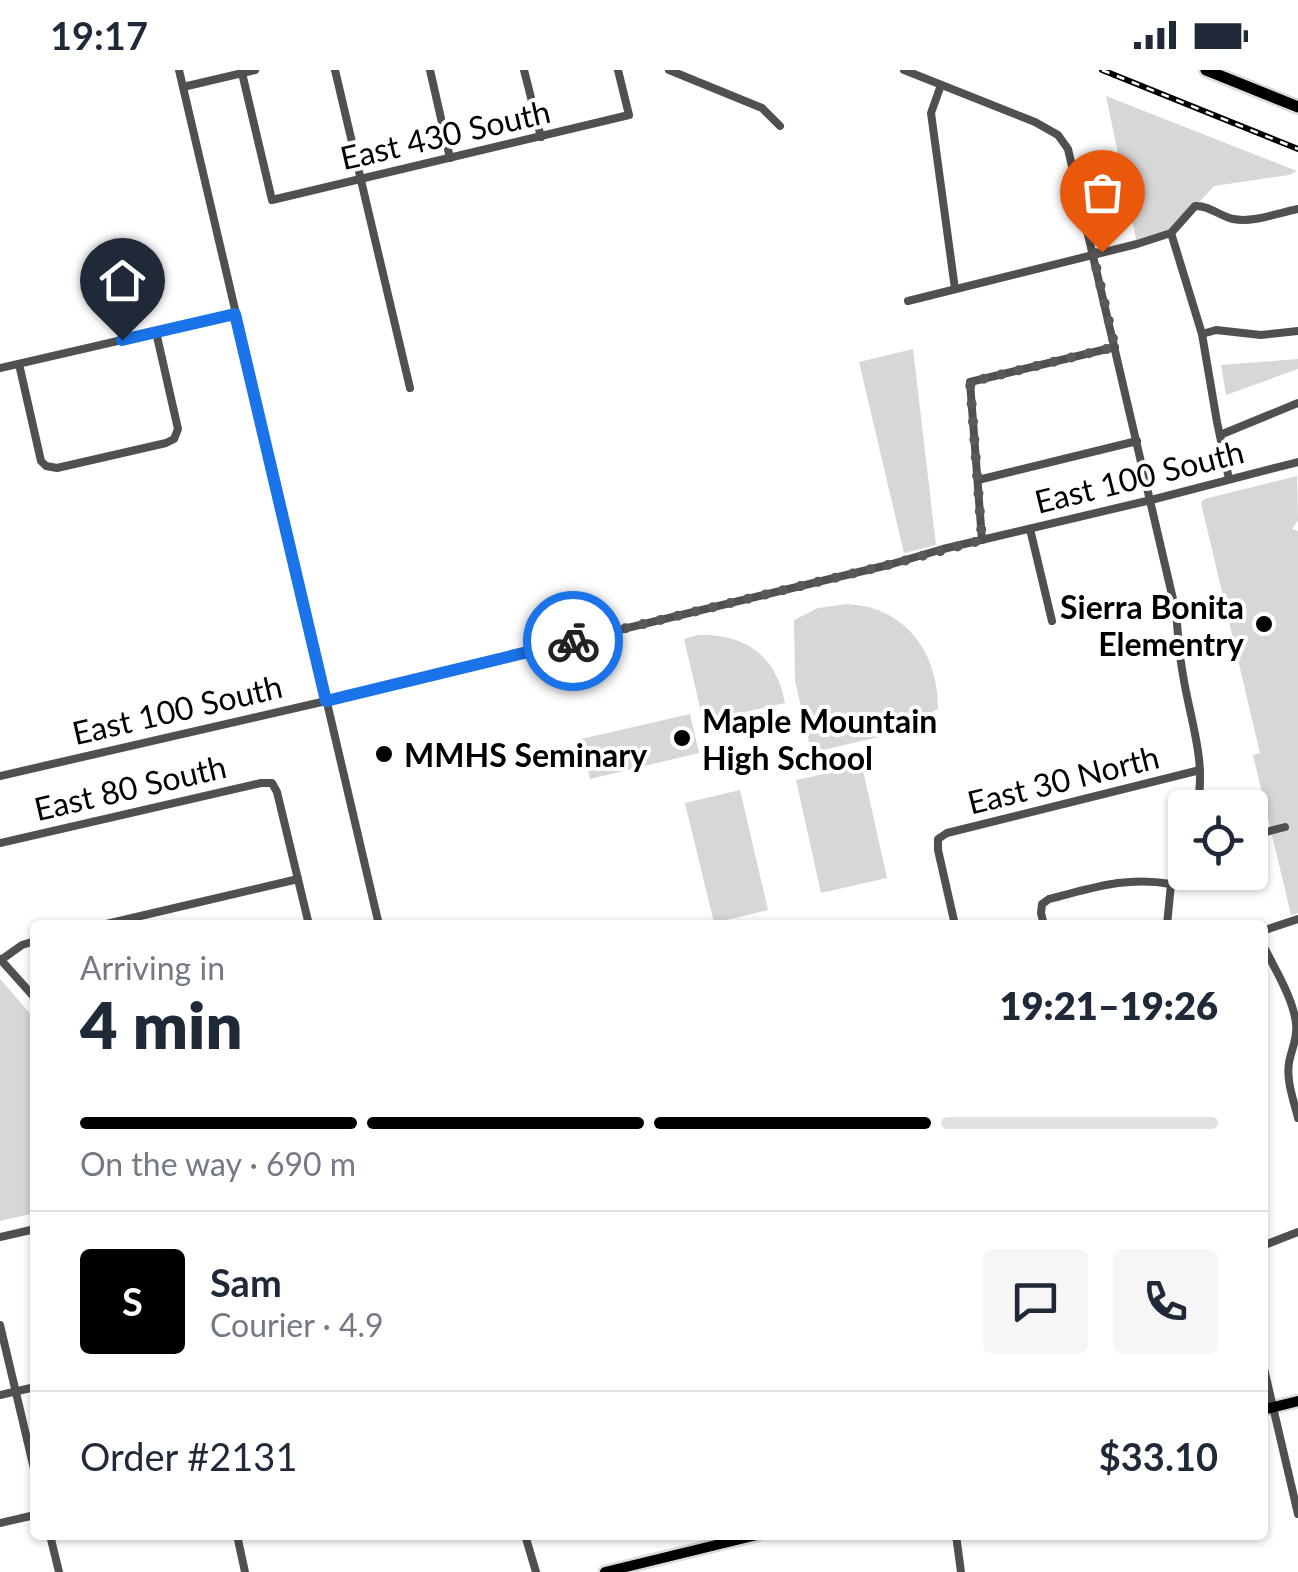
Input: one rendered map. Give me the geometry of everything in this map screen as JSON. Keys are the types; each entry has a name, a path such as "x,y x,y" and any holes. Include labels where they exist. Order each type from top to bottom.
{"highway":[{"path":"1206,70 1298,107"}],"main road":[{"path":"1268,1409 1298,1401"},
{"path":"606,1572 737,1540"}],"street":[{"path":"179,70 378,920"},
{"path":"183,87 255,70"},
{"path":"335,70 410,388"},
{"path":"430,70 450,158"},
{"path":"524,70 540,136"},
{"name":"East 430 South","path":"242,73 272,200 628,115 618,70"},
{"path":"669,70 762,108 780,126"},
{"path":"904,70 1034,122 1058,135 1070,156 1176,612 1200,790"},
{"path":"941,85 931,112 955,289"},
{"path":"908,301 1171,233 1201,204 1243,220 1298,208"},
{"path":"1171,233 1202,334 1230,479"},
{"path":"0,368 235,314"},
{"path":"1202,334 1216,330 1262,335 1298,331"},
{"path":"19,364 41,461 46,466 56,468 130,452 169,442 176,436 156,332"},
{"path":"982,540 970,382 1115,347"},
{"path":"1220,435 1298,403"},
{"path":"978,480 1137,441"},
{"name":"East 100 South","path":"0,776 326,701 1298,462"},
{"path":"1030,529 1052,621"},
{"name":"East 30 North","path":"954,920 938,839 1200,770"},
{"name":"East 80 South","path":"0,842 272,783 298,879"},
{"path":"1268,831 1285,827"},
{"path":"123,920 298,879 308,920"},
{"path":"1043,920 1042,904 1049,899 1136,879 1168,884"},
{"path":"1168,920 1171,890"},
{"path":"1268,929 1298,919"},
{"path":"30,943 0,959 30,992"},
{"path":"1268,955 1297,1018 1289,1080 1298,1118"},
{"path":"0,1236 30,1229"},
{"path":"1268,1244 1298,1232"},
{"path":"0,1325 30,1451"},
{"path":"0,1395 30,1387"},
{"path":"1268,1409 1294,1474 1298,1514"},
{"path":"0,1523 30,1516"},
{"path":"51,1540 59,1572"},
{"path":"238,1540 246,1572"},
{"path":"527,1540 536,1572"},
{"path":"957,1540 960,1572"}],"shaded area":[{"path":"1106,96 1297,171 1214,186 1171,233 1137,244"},
{"path":"913,349 936,545 904,553 859,362"},
{"path":"1298,359 1298,369 1226,395 1221,365"},
{"name":"Sierra Bonita Elementry","path":"1297,476 1298,520 1292,529 1298,531 1298,913 1291,915 1268,818 1268,790 1261,790 1253,755 1260,753 1201,503 1204,499"},
{"path":"846,604 893,617 915,637 935,678 938,709 883,736 823,750 809,742 795,681 794,620 818,608"},
{"path":"697,635 730,638 756,650 774,672 785,703 709,720 702,716 684,639"},
{"path":"690,714 699,753 590,779 581,739"},
{"path":"862,766 887,878 821,893 796,780"},
{"path":"740,790 768,910 713,920 685,803"},
{"path":"0,979 30,1013 30,1214 0,1221"}],"railway":[{"path":"1102,70 1298,149"}],"way so far":[{"path":"573,641 982,540 970,382 1115,347 1093,254 1102,252"}],"place":[{"name":"Sierra Bonita Elementry","path":"1264,624"},
{"name":"Maple Mountain High School","path":"682,738"},
{"name":"MMHS Seminary","path":"384,754"}],"route":[{"path":"122,340 235,314 326,701 573,641"}]}
